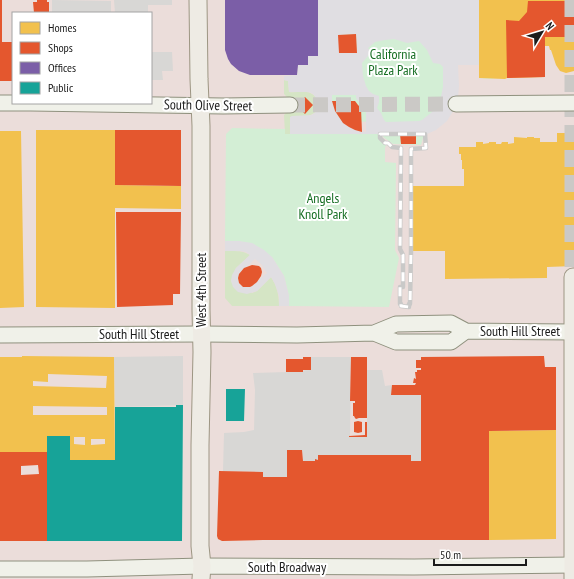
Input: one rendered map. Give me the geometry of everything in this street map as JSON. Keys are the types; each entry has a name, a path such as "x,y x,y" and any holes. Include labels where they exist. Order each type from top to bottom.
{"main road":[{"name":"West 4th Street","path":"198,0 201,126 201,573"},
{"path":"456,104 574,102"},
{"name":"South Olive Street","path":"0,103 12,103"},
{"name":"South Olive Street","path":"87,104 200,106 290,105"},
{"path":"573,277 573,569"},
{"name":"South Hill Street","path":"0,335 298,335 374,333 396,324 451,323 466,331 574,332"},
{"name":"South Broadway","path":"0,569 87,569 201,573 397,567 573,569"}],"shaded area":[{"path":"0,0 574,0 574,579 0,579"},
{"path":"52,0 111,1 111,12 52,12"},
{"path":"114,0 172,0 172,5 148,5 148,12 115,12"},
{"path":"318,0 479,0 479,65 458,65 459,86 455,108 447,121 436,130 427,134 290,134 290,117 312,115 317,111 318,101 313,94 309,92 289,92 288,81 284,80 284,76 297,75 298,65 308,65 308,56 318,56","holes":["356,34 357,53 339,53 339,35","394,39 407,43 419,41 427,50 433,63 440,64 443,67 443,87 440,101 432,112 422,120 386,122 377,108 379,96 369,91 366,86 363,76 362,63 368,56 370,51 368,48 375,42","332,95 356,95 356,98 360,104 366,108 366,132 355,130 343,123 335,111"]},
{"path":"152,52 172,52 173,71 162,71 163,80 152,80"},
{"path":"225,241 252,243 264,250 272,257 284,276 289,296 289,306 279,306 279,296 271,277 257,291 247,294 238,292 233,287 231,281 232,275 236,268 250,255 241,251 225,251","holes":["255,259 261,264 267,273 252,286 243,287 239,283 238,278 241,272"]},
{"path":"183,356 183,405 115,407 114,357"},
{"path":"311,357 351,357 350,437 367,437 367,370 382,370 385,386 392,385 392,395 421,395 421,461 411,461 411,455 318,455 318,460 303,461 302,450 288,450 287,477 263,477 263,472 223,471 224,433 254,430 255,390 253,373 311,370"}],"green space":[{"name":"California Plaza Park","path":"320,0 574,1 492,11 493,79 479,78 479,62 456,63 455,89 425,130 421,145 393,144 383,137 380,122 323,121"},
{"path":"284,80 288,81 289,92 310,93 316,97 318,103 317,109 312,114 290,119 290,134 285,134 284,115 288,111 290,100 284,94"},
{"name":"Angels Knoll Park","path":"232,128 285,129 285,134 380,134 380,138 387,143 385,148 385,162 396,163 395,250 399,258 389,307 289,306 289,296 284,276 272,257 239,241 225,241 226,134"},
{"path":"225,251 235,251 250,255 236,268 231,281 252,293 257,291 271,277 275,284 279,298 279,306 232,306 225,298"}],"building: Homes":[{"path":"479,0 574,0 574,71 566,73 560,71 556,65 549,46 545,46 545,77 505,79 479,78"},
{"path":"36,130 115,130 115,185 181,186 181,209 115,208 115,308 36,307"},
{"path":"0,131 21,131 24,307 0,308"},
{"path":"557,133 574,133 574,266 547,267 547,278 445,279 445,251 411,251 411,186 464,186 464,169 462,169 462,160 461,154 459,154 459,147 476,147 476,142 483,142 483,144 489,142 496,142 496,144 501,144 502,142 508,142 508,144 514,143 514,137 534,137 540,138 540,142 557,142"},
{"path":"0,357 114,357 115,460 70,460 70,436 47,436 47,452 0,452","holes":["48,374 107,376 106,388 33,386 33,381 48,382","33,406 107,407 107,415 33,415","74,437 85,437 85,445 74,444","91,439 105,439 105,444 91,445"]},
{"path":"556,430 556,539 489,540 489,431"}],"building: Shops":[{"path":"0,0 2,0 2,42 12,42 12,81 0,81"},
{"path":"37,0 47,0 47,2 49,2 49,12 34,12 33,2 37,2"},
{"path":"528,1 574,1 574,37 545,37 545,77 507,78 506,20 519,21 527,12"},
{"path":"356,34 357,53 339,53 338,35"},
{"path":"305,97 313,105 305,114 296,105"},
{"path":"332,101 355,101 361,108 362,132 343,123 335,111"},
{"path":"115,130 181,130 181,186 115,185"},
{"path":"400,134 416,134 416,144 401,144"},
{"path":"116,212 181,212 180,294 173,294 173,305 117,307"},
{"path":"252,265 259,266 261,268 261,276 252,286 243,287 239,283 239,274 244,268"},
{"path":"544,356 545,367 556,367 556,430 489,431 489,540 222,541 218,539 219,471 263,472 263,477 287,477 287,450 302,450 303,461 318,460 318,455 411,455 411,461 421,461 421,395 391,395 392,385 415,385 416,383 413,383 414,378 416,379 415,372 417,372 417,370 421,370 421,368 416,368 416,360 421,360 421,357"},
{"path":"303,357 311,357 311,370 303,370 303,372 286,372 286,359 303,359"},
{"path":"351,357 367,357 367,418 356,419 353,416 353,403 355,403 355,401 350,401"},
{"path":"354,422 362,422 362,432 358,433 354,432"},
{"path":"365,422 367,422 367,437 349,437 365,435"},
{"path":"0,452 47,452 47,541 0,541","holes":["38,465 39,474 21,475 21,466"]}],"building: Offices":[{"path":"225,0 318,0 318,56 308,56 308,65 298,65 297,75 250,75 239,71 231,64 225,50"}],"building: Public":[{"path":"226,389 245,389 244,421 226,421"},
{"path":"176,405 183,405 182,541 47,541 47,436 70,436 70,460 115,460 115,407 176,407"}],"tunnel":[{"path":"573,0 573,277"},
{"path":"290,105 456,104"}],"railway":[{"path":"380,134 425,134 426,148 411,149 411,251 409,307 401,306 400,304 400,287 403,287 403,255 400,249 401,148 392,147 388,143 385,143 380,138 380,134"}]}
